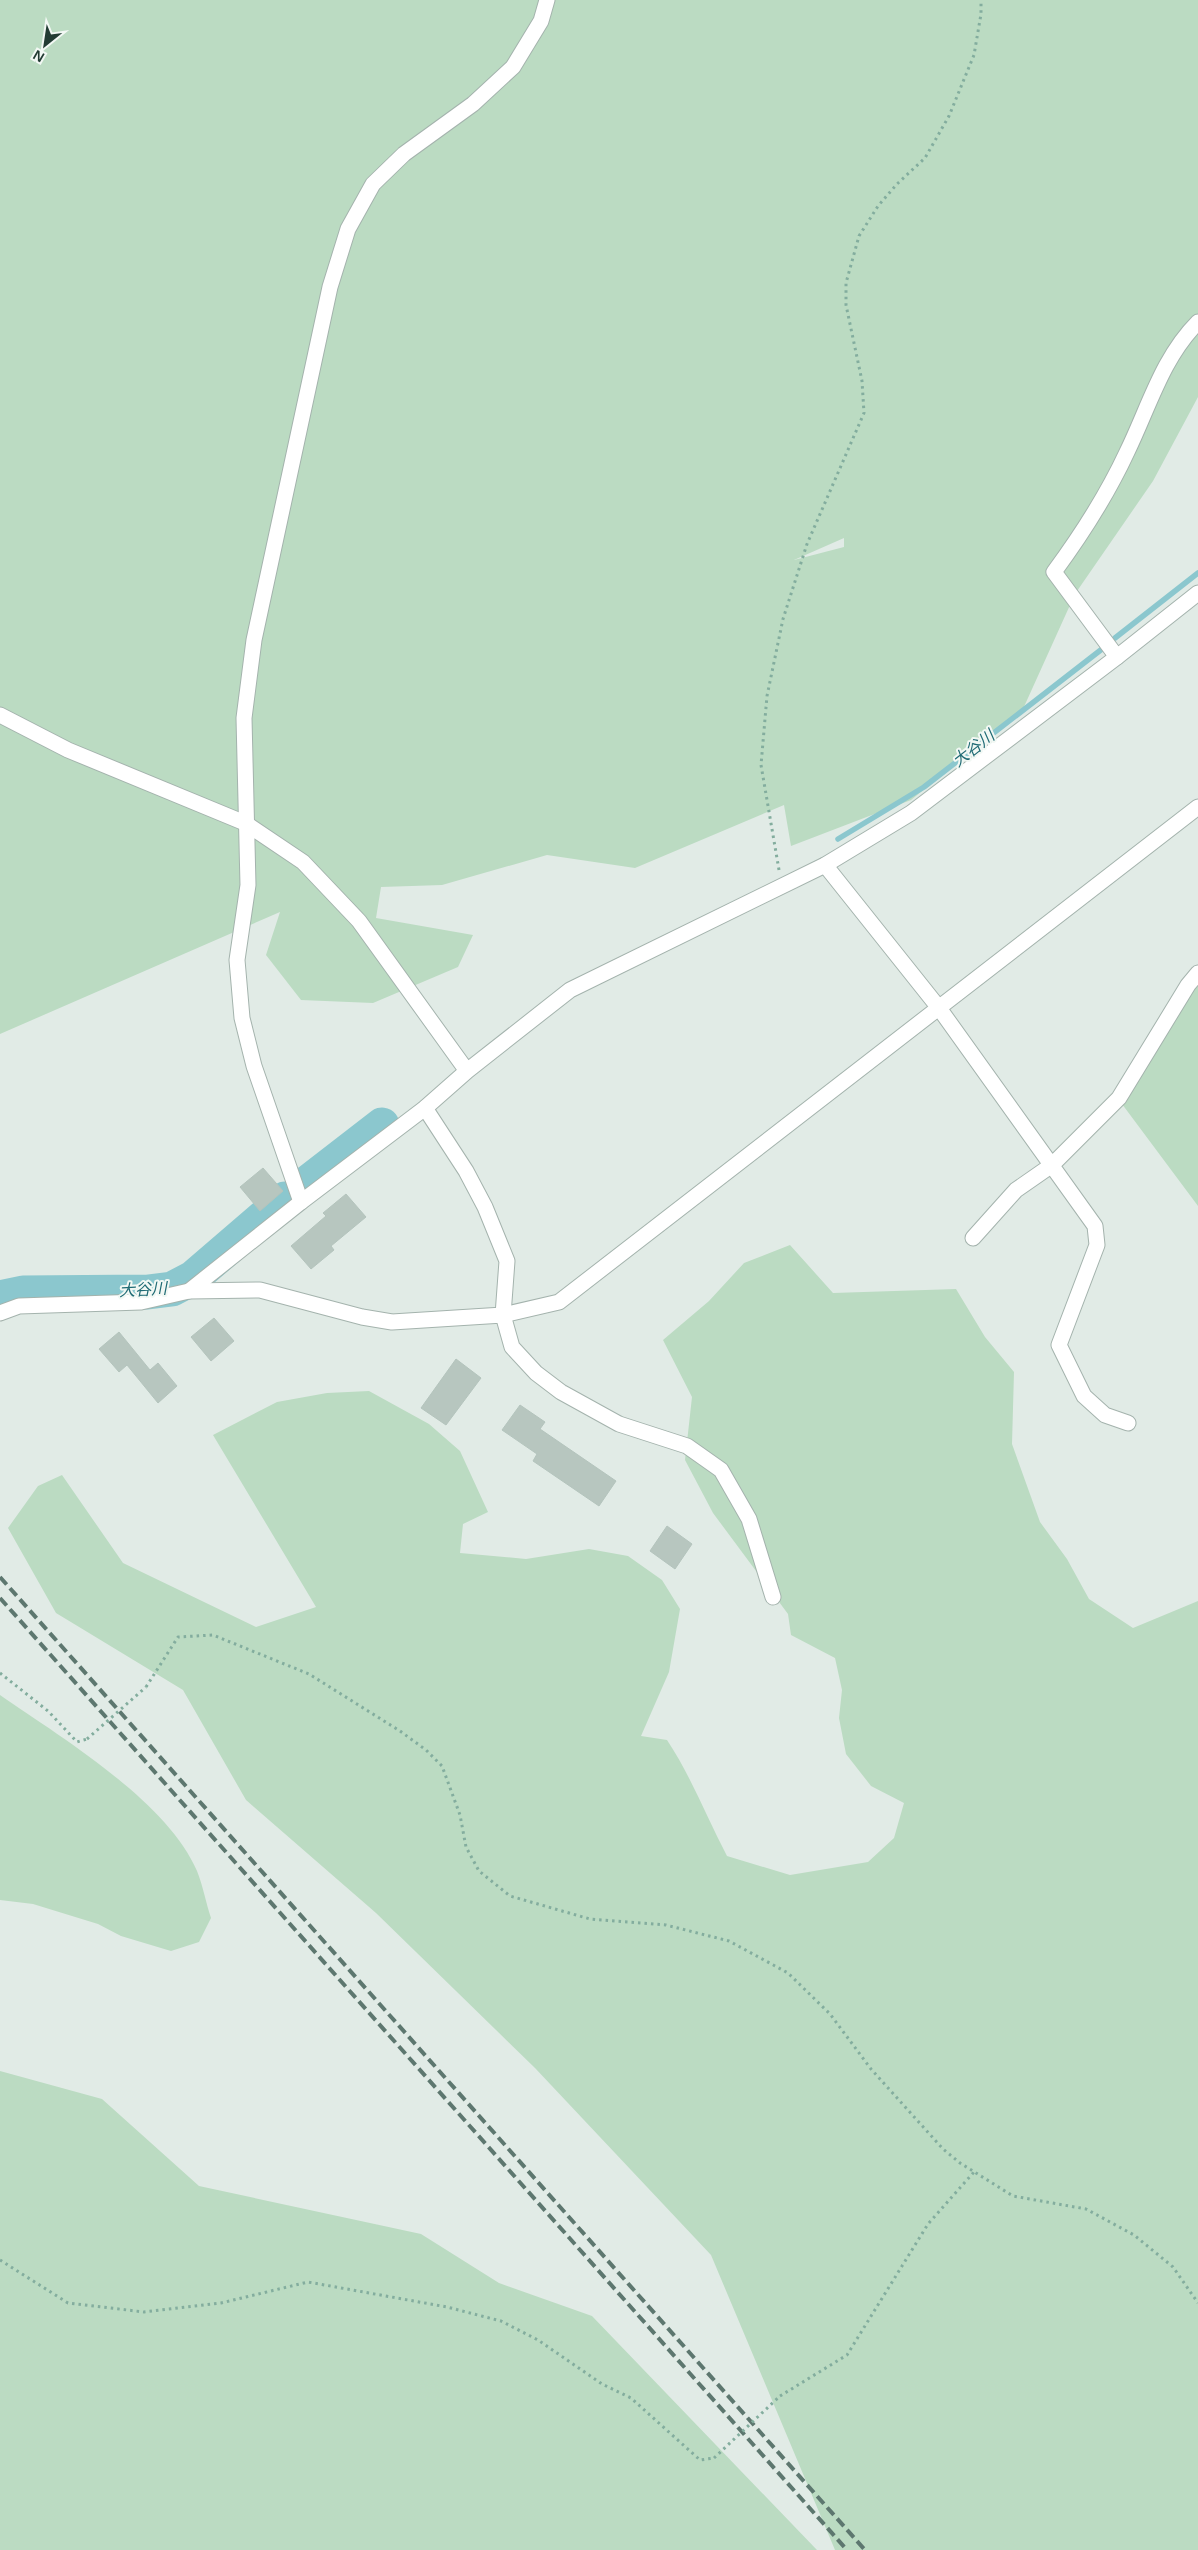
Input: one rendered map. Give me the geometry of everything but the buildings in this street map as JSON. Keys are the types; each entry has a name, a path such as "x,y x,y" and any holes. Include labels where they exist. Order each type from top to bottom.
{"street":[{"path":"301,1202 254,1066 242,1018 237,960 248,885 245,823 244,718 254,640 330,287 348,229 373,184 404,154 473,104 512,67 541,22 547,0"},
{"path":"1118,657 1054,572 1085,530 1127,454 1172,352 1198,322"},
{"path":"189,1291 301,1202 425,1108 467,1071 570,990 781,884 825,865 911,813 1118,657 1198,593"},
{"path":"0,714 68,750 245,823 303,862 359,921 467,1071"},
{"path":"0,1313 19,1306 141,1302 189,1291 260,1290 362,1317 392,1322 504,1315 559,1302 1198,808"},
{"path":"825,865 939,1008 1095,1226 1097,1245 1059,1345 1084,1396 1105,1415 1128,1423"},
{"path":"973,1238 1016,1190 1052,1165 1119,1098 1188,985 1198,973"},
{"path":"425,1108 470,1178 485,1207 507,1261 504,1315 512,1347 536,1373 561,1392 619,1424 687,1446 721,1470 749,1519 773,1597"}],"path":[{"path":"781,884 761,765 768,696 783,619 807,544 864,413 862,381 846,306 846,283 859,236 878,206 897,184 925,158 949,116 974,55 981,14 980,0"},
{"path":"0,1673 48,1711 78,1742 87,1739 146,1687 178,1637 213,1635 309,1674 400,1731 426,1750 442,1766 460,1815 466,1847 479,1871 510,1896 590,1919 666,1925 729,1941 788,1973 830,2014 871,2069 943,2149 974,2172 1013,2196 1086,2209 1134,2234 1173,2267 1198,2303"},
{"path":"0,2260 68,2302 144,2312 221,2303 308,2282 447,2307 492,2319 538,2340 602,2384 631,2398 700,2460 714,2458 780,2396 847,2355 928,2224 974,2172"}],"green space":[{"path":"0,0 1198,0 1198,397 1153,481 1075,594 1023,709 911,800 791,846 784,805 635,868 547,855 442,885 381,887 376,918 473,935 458,967 373,1003 301,1000 266,955 280,912 0,1034","holes":["844,538 844,547 794,560"]},
{"path":"1198,974 1198,1206 1122,1104"},
{"path":"790,1245 833,1293 956,1289 985,1337 1014,1372 1012,1444 1040,1522 1067,1559 1089,1599 1133,1628 1198,1601 1198,2550 835,2550 711,2255 535,2068 376,1913 246,1800 183,1690 56,1613 8,1528 38,1486 62,1475 123,1563 256,1627 316,1607 213,1435 277,1402 327,1393 369,1391 429,1424 460,1451 488,1512 463,1524 460,1553 526,1559 589,1549 628,1556 662,1580 680,1609 669,1672 641,1736 667,1740 691,1783 727,1856 790,1875 868,1862 894,1838 904,1803 871,1786 846,1754 839,1718 842,1690 835,1658 791,1635 788,1614 713,1513 685,1460 692,1397 663,1340 709,1301 744,1263"},
{"path":"0,1695 82,1751 138,1796 162,1820 182,1845 197,1871 201,1883 211,1918 199,1942 171,1951 121,1936 98,1924 33,1904 0,1900"},
{"path":"0,2071 102,2099 199,2186 421,2234 499,2283 592,2316 817,2550 0,2550"}],"waterway":[{"name":"大谷川","path":"1115,638 1198,573"},
{"name":"大谷川","path":"838,839 924,787 1102,649"},
{"name":"大谷川","path":"307,1183 382,1125"},
{"name":"大谷川","path":"0,1298 23,1293 148,1292 172,1289 193,1278 285,1199"}],"railway":[{"path":"0,1577 865,2550"},
{"path":"0,1598 847,2550"}]}
